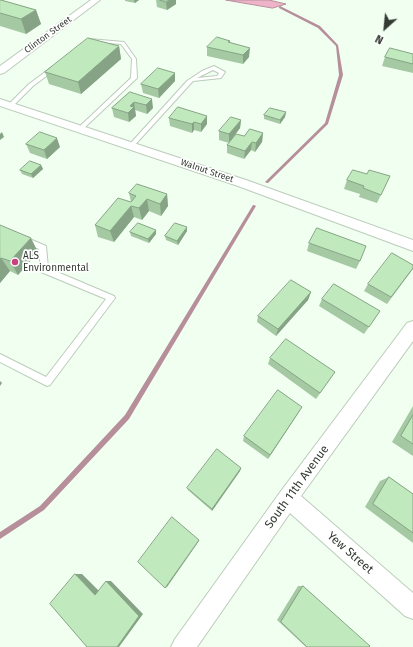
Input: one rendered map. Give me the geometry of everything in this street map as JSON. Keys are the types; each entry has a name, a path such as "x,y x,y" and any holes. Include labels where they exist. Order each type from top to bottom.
{"street":[{"name":"Clinton Street","path":"0,71 96,0"},
{"name":"Walnut Street","path":"6,104 242,183 413,246"},
{"name":"South 11th Avenue","path":"183,647 288,498 413,328"},
{"name":"Yew Street","path":"288,498 413,608"}],"lane":[{"path":"80,128 134,78 134,59 122,43 91,40 81,48"},
{"path":"6,104 60,64"},
{"path":"131,146 192,80 210,69 218,69 222,72 215,78 192,80"},
{"path":"0,358 47,382 111,298 44,270 43,248 14,236"}],"shaded area":[{"path":"226,0 269,0 286,4 273,8"}],"building":[{"path":"0,0 36,10 21,19 0,13"},
{"path":"217,37 230,41 228,42 250,48 243,55 207,47"},
{"path":"88,38 119,46 78,82 45,72"},
{"path":"390,48 413,54 413,64 385,57"},
{"path":"158,68 175,73 158,89 141,84"},
{"path":"130,92 152,99 146,105 134,102 130,106 134,107 128,113 112,108"},
{"path":"178,107 207,116 201,124 194,122 192,124 169,118"},
{"path":"270,108 286,112 280,120 264,115"},
{"path":"231,117 241,120 229,134 219,131"},
{"path":"250,129 263,133 256,143 252,142 245,151 227,145 236,134 244,136"},
{"path":"40,132 57,138 44,150 26,144"},
{"path":"30,161 41,165 31,174 20,170"},
{"path":"353,170 367,174 369,170 390,176 381,195 363,188 364,186 347,180"},
{"path":"137,184 167,194 160,204 147,199 139,208 131,206 110,231 95,225 118,198 131,202 136,196 129,193"},
{"path":"138,223 156,230 148,239 130,232"},
{"path":"175,223 187,227 177,241 165,236"},
{"path":"0,225 31,238 10,261 0,259"},
{"path":"317,228 366,246 360,261 309,243"},
{"path":"392,253 413,265 413,268 391,297 368,284"},
{"path":"291,280 311,292 278,329 258,316"},
{"path":"334,284 380,311 369,327 322,299"},
{"path":"286,339 335,372 320,393 270,358"},
{"path":"278,390 302,407 270,455 244,436"},
{"path":"413,415 413,444 401,436"},
{"path":"217,449 241,468 212,509 187,488"},
{"path":"389,477 413,494 413,533 373,504"},
{"path":"172,517 199,540 165,588 138,562"},
{"path":"75,574 95,595 106,581 139,616 117,647 87,647 50,604"},
{"path":"303,586 370,646 307,647 281,622"}],"waterway":[{"path":"267,182 327,123 341,75 337,46 319,27 280,7"},
{"path":"0,536 42,508 127,417 254,206"}],"place":[{"name":"ALS Environmental","path":"15,262"}]}
